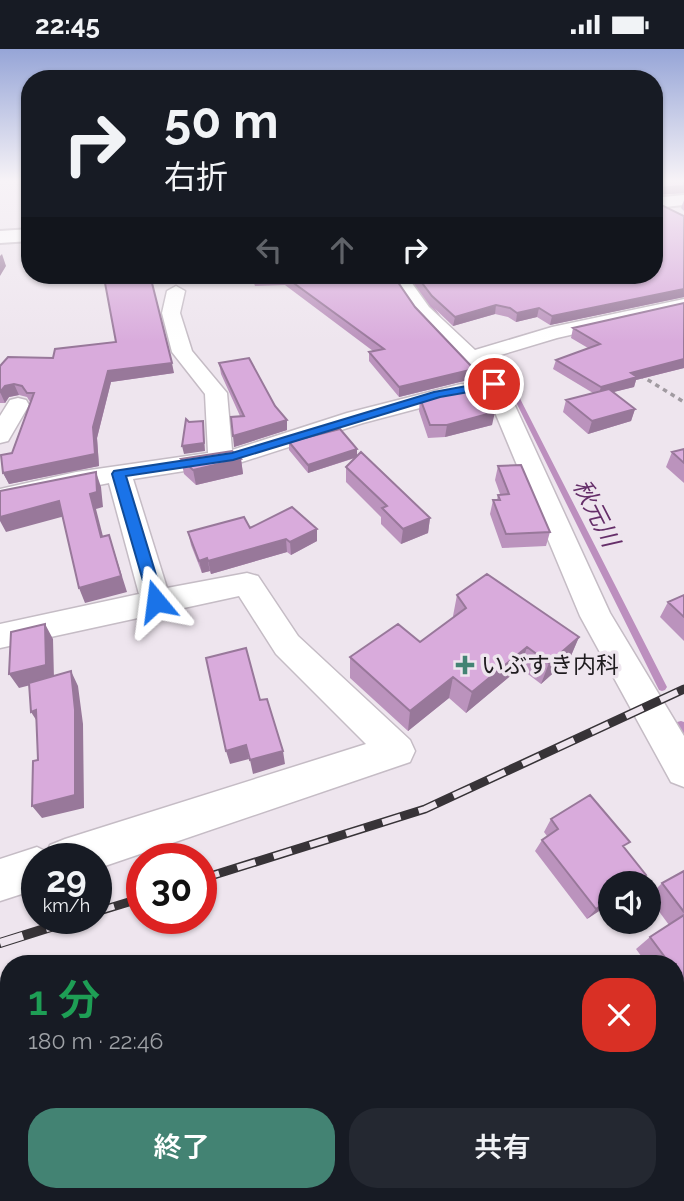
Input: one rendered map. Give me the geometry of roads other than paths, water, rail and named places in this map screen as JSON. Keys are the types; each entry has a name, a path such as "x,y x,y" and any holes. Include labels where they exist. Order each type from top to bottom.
{"highway":[{"path":"0,237 21,236"}],"street":[{"path":"404,284 422,311 494,384 596,616 684,770"},
{"path":"176,291 171,313 182,352 216,393 220,459"},
{"path":"471,358 541,336 684,304"},
{"path":"0,497 76,480 233,457 438,394 494,384"},
{"path":"0,436 18,405"},
{"path":"119,474 156,601"},
{"path":"0,636 156,601 247,584 287,645 397,751 112,844"},
{"path":"0,880 21,873"}],"waterway":[{"name":"秋元川","path":"415,284 440,319"},
{"name":"秋元川","path":"489,361 505,375 662,687"},
{"name":"秋元川","path":"681,725 684,730"}],"railway":[{"path":"217,874 425,809 684,689"},
{"path":"112,907 126,903"},
{"path":"0,943 28,934"}],"place":[{"name":"いぶすき内科","path":"465,665"}]}
